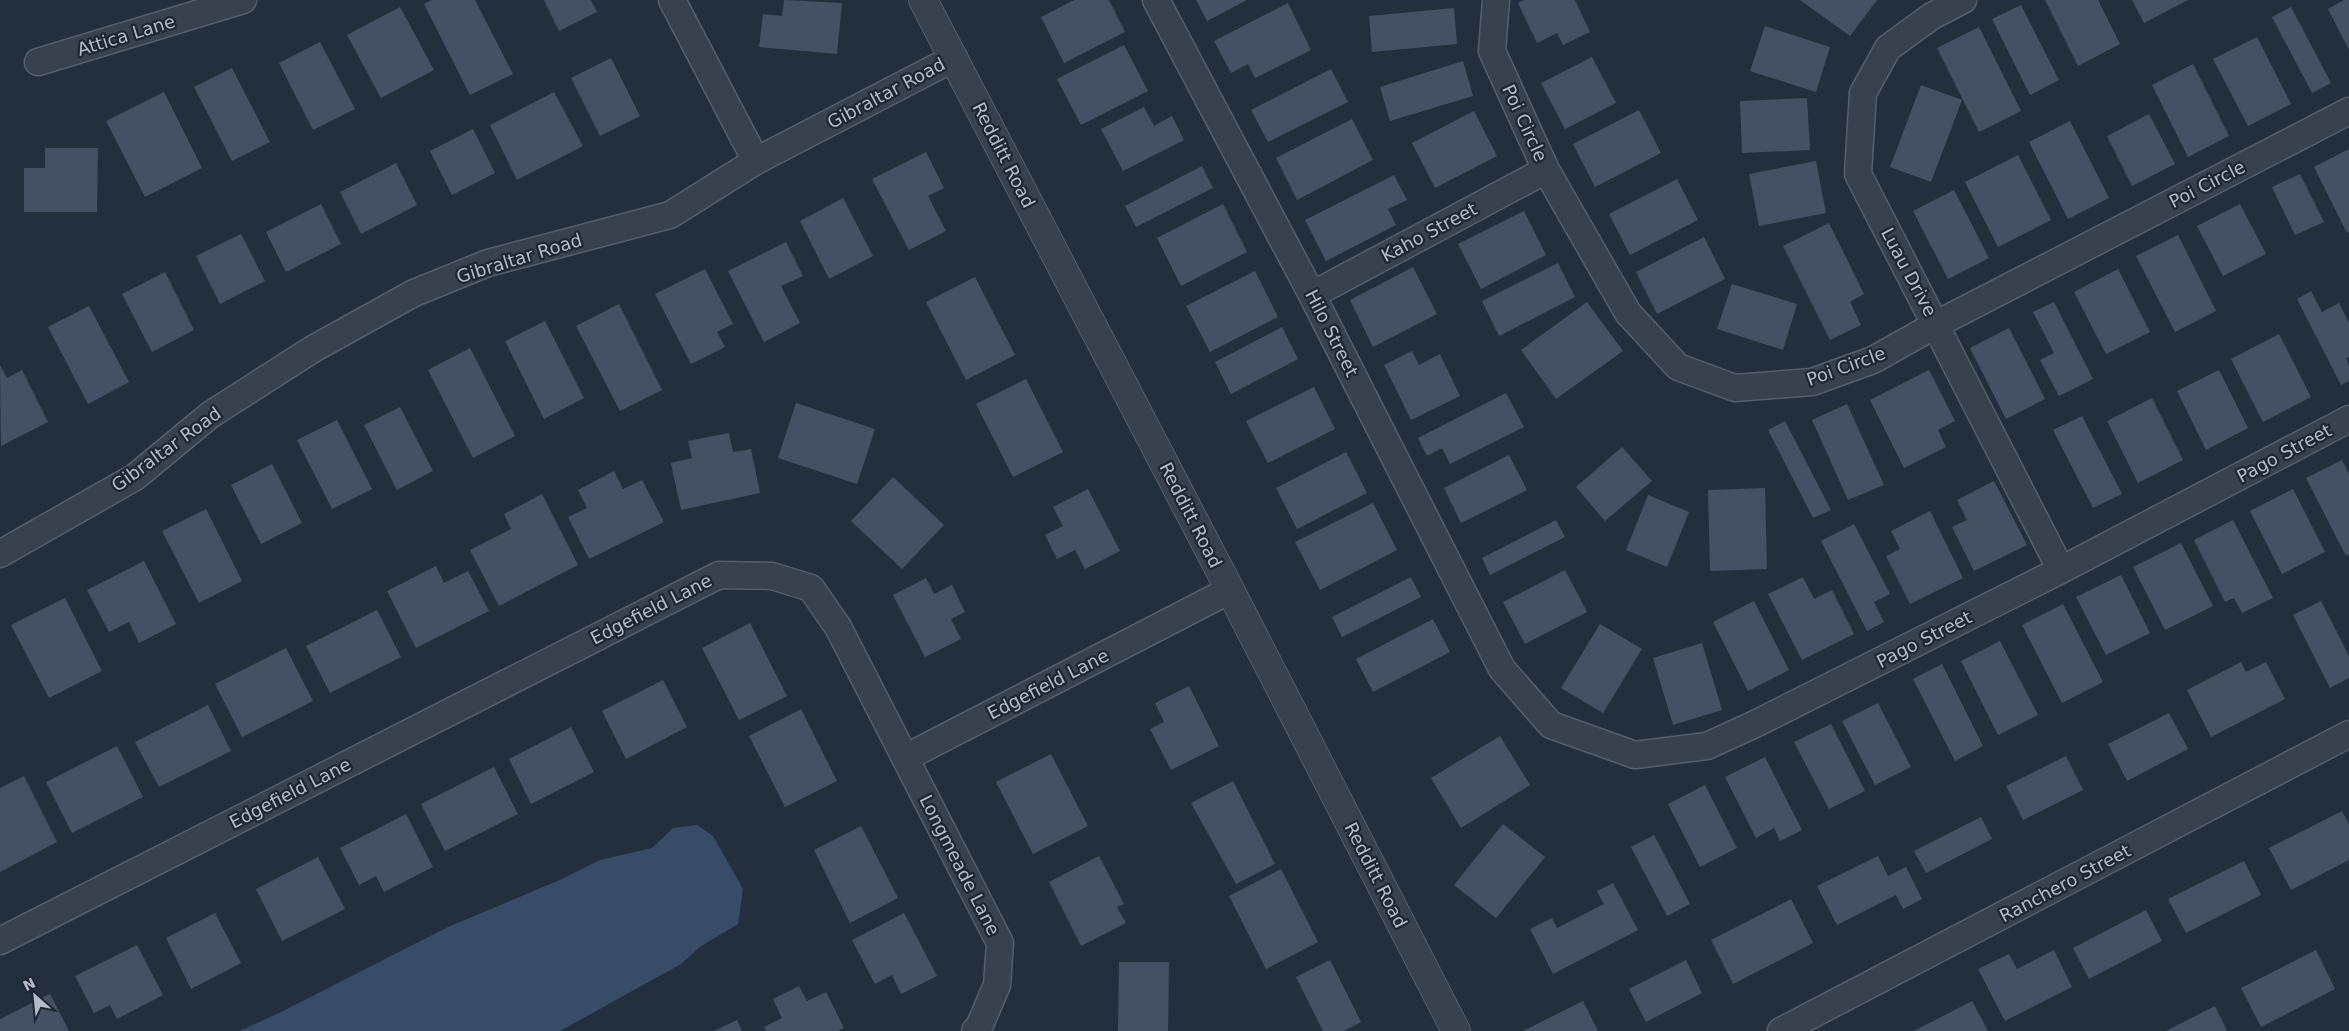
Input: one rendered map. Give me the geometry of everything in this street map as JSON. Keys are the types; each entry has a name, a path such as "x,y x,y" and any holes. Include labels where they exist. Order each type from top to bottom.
{"street":[{"name":"Attica Lane","path":"38,62 244,0"},
{"path":"672,0 756,161"},
{"name":"Redditt Road","path":"923,0 1230,590 1456,1031"},
{"name":"Hilo Street","path":"1156,0 1312,295 1502,670"},
{"name":"Poi Circle","path":"1496,0 1492,51 1546,170 1628,313 1678,367 1735,388 1812,382 1873,360 1937,324 2349,110"},
{"name":"Luau Drive","path":"1964,0 1932,16 1888,48 1863,93 1858,174 1937,324 2061,570"},
{"name":"Gibraltar Road","path":"0,553 135,477 210,415 313,349 414,293 488,264 670,215 756,161 954,58"},
{"name":"Kaho Street","path":"1312,295 1546,170"},
{"name":"Pago Street","path":"1502,670 1551,725 1635,755 1707,746 2061,570 2349,419"},
{"name":"Edgefield Lane","path":"0,941 719,575 772,576 811,588 838,626 905,758 1230,590"},
{"name":"Ranchero Street","path":"1781,1031 2349,734"},
{"name":"Longmeade Lane","path":"905,758 1000,943 997,985 979,1027 975,1031"}],"water":[{"path":"697,825 713,836 743,889 738,924 701,946 681,964 560,1031 240,1031 448,927 560,880 600,860 652,848 673,828"}],"building":[{"path":"432,0 475,0 513,74 470,95 424,4"},
{"path":"544,0 591,0 597,12 559,31"},
{"path":"784,0 842,3 837,54 759,47 763,14 782,16"},
{"path":"1074,0 1109,0 1125,32 1064,63 1041,17"},
{"path":"1196,0 1247,0 1207,21"},
{"path":"1524,0 1575,0 1590,32 1563,45 1557,33 1537,43 1518,3"},
{"path":"1800,0 1877,0 1850,36"},
{"path":"2045,0 2098,0 2120,44 2078,66"},
{"path":"2132,0 2188,0 2144,23"},
{"path":"2344,0 2349,0 2349,50 2328,9"},
{"path":"1288,3 1311,50 1255,78 1248,64 1231,73 1214,41"},
{"path":"2021,5 2059,80 2030,95 1992,19"},
{"path":"400,7 434,70 381,98 347,35"},
{"path":"2291,7 2331,83 2312,93 2272,17"},
{"path":"1454,8 1457,44 1372,52 1369,16"},
{"path":"1765,26 1830,47 1816,92 1750,71"},
{"path":"1979,27 2021,111 1979,132 1937,48"},
{"path":"2257,37 2291,104 2248,126 2213,59"},
{"path":"320,42 355,109 313,130 279,63"},
{"path":"1124,45 1148,91 1081,125 1057,79"},
{"path":"1592,57 1616,103 1565,129 1541,83"},
{"path":"611,58 640,116 600,136 571,78"},
{"path":"1463,61 1473,96 1390,121 1380,87"},
{"path":"2193,64 2229,136 2188,157 2152,85"},
{"path":"232,68 270,142 232,161 194,87"},
{"path":"1331,69 1348,102 1268,142 1251,110"},
{"path":"1921,85 1962,100 1931,182 1890,167"},
{"path":"164,92 202,168 145,197 106,121"},
{"path":"554,92 583,146 517,180 490,125"},
{"path":"1807,98 1810,150 1742,153 1740,101"},
{"path":"1144,107 1154,126 1172,116 1184,140 1123,171 1101,129"},
{"path":"1639,110 1661,153 1595,187 1573,144"},
{"path":"1474,111 1497,156 1435,188 1412,143"},
{"path":"2149,114 2175,164 2132,186 2107,136"},
{"path":"1352,119 1373,160 1297,200 1276,158"},
{"path":"2070,121 2109,198 2068,219 2029,142"},
{"path":"473,129 495,173 452,195 430,151"},
{"path":"45,148 98,148 97,212 24,212 24,168 45,168"},
{"path":"2349,149 2349,232 2347,233 2314,167"},
{"path":"926,152 944,188 928,196 946,231 909,250 872,179"},
{"path":"2018,155 2051,220 1998,247 1965,182"},
{"path":"1816,161 1826,213 1759,226 1749,174"},
{"path":"396,163 417,205 361,234 340,192"},
{"path":"1202,166 1213,188 1136,227 1125,206"},
{"path":"2300,174 2324,222 2295,235 2272,187"},
{"path":"1394,175 1407,200 1388,209 1396,225 1326,261 1305,220"},
{"path":"1677,179 1698,220 1630,255 1609,214"},
{"path":"1954,190 1989,258 1948,279 1913,211"},
{"path":"843,198 873,256 829,279 800,221"},
{"path":"321,204 341,244 286,272 266,232"},
{"path":"1223,204 1247,252 1181,286 1157,238"},
{"path":"2240,204 2266,254 2223,276 2197,226"},
{"path":"1524,211 1546,255 1481,289 1458,244"},
{"path":"1829,223 1864,294 1850,302 1861,325 1830,340 1783,246"},
{"path":"241,234 265,281 220,304 196,256"},
{"path":"2178,235 2216,311 2175,332 2136,256"},
{"path":"1704,237 1725,279 1657,314 1636,272"},
{"path":"786,242 803,276 781,286 800,323 764,342 728,271"},
{"path":"1558,263 1575,297 1499,336 1482,301"},
{"path":"1413,267 1437,314 1373,347 1350,300"},
{"path":"705,269 733,324 717,332 725,347 691,364 655,294"},
{"path":"2118,269 2150,332 2106,354 2074,292"},
{"path":"1255,271 1278,317 1210,352 1186,306"},
{"path":"165,272 194,330 152,352 122,294"},
{"path":"975,277 1015,355 966,380 926,302"},
{"path":"1732,284 1797,304 1783,350 1717,329"},
{"path":"2311,291 2322,312 2339,303 2349,323 2349,357 2346,358 2349,365 2349,381 2341,385 2297,299"},
{"path":"1587,302 1623,351 1556,399 1521,350"},
{"path":"2054,302 2093,379 2059,396 2040,360 2054,353 2033,312"},
{"path":"619,304 662,390 620,411 576,326"},
{"path":"89,306 129,382 88,404 48,327"},
{"path":"545,321 584,398 544,419 505,341"},
{"path":"1282,327 1298,359 1231,394 1215,362"},
{"path":"2009,328 2045,399 2006,419 1970,348"},
{"path":"2279,334 2311,397 2263,422 2231,359"},
{"path":"470,348 515,436 473,458 428,370"},
{"path":"1412,351 1419,365 1440,354 1460,396 1411,420 1384,365"},
{"path":"0,365 7,378 22,370 48,422 1,446"},
{"path":"1929,370 1955,421 1938,430 1946,447 1904,468 1870,400"},
{"path":"2219,370 2248,428 2206,450 2177,391"},
{"path":"1026,379 1063,452 1013,477 976,404"},
{"path":"1314,387 1335,429 1268,463 1246,421"},
{"path":"1506,393 1524,427 1450,464 1442,448 1427,456 1418,438"},
{"path":"2152,398 2183,460 2138,483 2107,421"},
{"path":"796,403 875,429 857,484 778,458"},
{"path":"1847,404 1884,485 1848,500 1812,420"},
{"path":"400,407 433,471 397,490 364,425"},
{"path":"2082,416 2122,494 2093,508 2053,430"},
{"path":"337,420 372,489 332,509 297,440"},
{"path":"1785,421 1831,510 1813,518 1768,430"},
{"path":"729,433 733,452 751,449 760,493 681,510 671,463 692,458 688,441"},
{"path":"1622,447 1652,481 1605,521 1576,487"},
{"path":"1346,452 1367,493 1297,529 1276,488"},
{"path":"1509,455 1527,490 1461,523 1444,488"},
{"path":"2342,460 2349,474 2349,554 2346,556 2306,478"},
{"path":"272,464 302,523 261,544 231,485"},
{"path":"614,471 623,489 642,480 664,522 589,559 568,517 587,508 578,490"},
{"path":"893,477 944,525 902,569 851,521"},
{"path":"1994,481 2027,545 1974,571 1952,527 1967,520 1957,500"},
{"path":"1765,488 1767,569 1710,571 1708,490"},
{"path":"1088,489 1120,551 1085,569 1075,550 1057,559 1045,535 1063,526 1053,507"},
{"path":"2293,489 2325,552 2282,574 2250,511"},
{"path":"542,494 578,565 499,606 470,550 511,529 504,514"},
{"path":"1648,495 1689,512 1667,567 1626,550"},
{"path":"1373,503 1397,550 1320,590 1295,542"},
{"path":"206,509 242,581 199,603 162,531"},
{"path":"1930,511 1963,578 1910,604 1886,556 1900,549 1891,531"},
{"path":"1556,520 1565,537 1490,575 1482,558"},
{"path":"2233,520 2273,598 2242,613 2234,598 2225,602 2194,540"},
{"path":"1854,524 1890,594 1874,602 1884,622 1867,631 1821,541"},
{"path":"2181,543 2213,606 2165,630 2133,567"},
{"path":"144,561 176,624 139,643 129,622 109,632 87,590"},
{"path":"436,566 444,583 468,571 489,611 416,648 387,591"},
{"path":"1565,570 1587,612 1525,644 1503,602"},
{"path":"2121,575 2150,633 2106,655 2076,597"},
{"path":"1411,577 1421,597 1342,637 1332,617"},
{"path":"1803,577 1814,599 1832,590 1854,634 1802,660 1768,594"},
{"path":"926,578 934,594 952,585 965,612 951,619 961,639 925,657 893,595"},
{"path":"65,598 102,671 49,698 11,625"},
{"path":"1754,601 1789,670 1748,691 1713,622"},
{"path":"2321,601 2349,656 2349,678 2330,688 2293,615"},
{"path":"2063,604 2103,682 2062,703 2022,625"},
{"path":"377,610 401,657 330,693 306,646"},
{"path":"1433,619 1450,652 1373,692 1356,659"},
{"path":"750,623 787,696 739,720 702,648"},
{"path":"1600,624 1642,649 1603,713 1561,688"},
{"path":"2000,641 2038,715 1998,735 1961,661"},
{"path":"1702,643 1722,710 1673,725 1653,658"},
{"path":"286,648 313,701 242,737 215,684"},
{"path":"2241,662 2246,672 2266,662 2285,699 2211,737 2187,690"},
{"path":"1942,664 1983,746 1955,761 1913,679"},
{"path":"663,680 687,727 626,759 602,711"},
{"path":"1189,686 1219,746 1171,770 1150,729 1164,722 1155,703"},
{"path":"1878,703 1911,767 1875,785 1842,721"},
{"path":"208,705 231,751 159,787 135,742"},
{"path":"801,709 837,781 785,807 749,736"},
{"path":"2169,713 2188,749 2127,781 2108,744"},
{"path":"1831,724 1865,791 1829,809 1794,742"},
{"path":"571,727 594,772 531,804 509,759"},
{"path":"1500,736 1530,785 1461,828 1431,778"},
{"path":"117,746 143,797 72,833 46,782"},
{"path":"1051,754 1088,826 1033,854 996,782"},
{"path":"2066,756 2083,790 2023,820 2006,786"},
{"path":"1765,757 1802,830 1780,841 1774,828 1756,838 1725,777"},
{"path":"494,767 518,814 445,851 421,804"},
{"path":"24,776 57,842 0,872 0,788"},
{"path":"1233,781 1275,864 1236,884 1191,803"},
{"path":"1705,785 1737,848 1700,867 1668,804"},
{"path":"2342,811 2349,824 2349,860 2291,890 2269,848"},
{"path":"406,814 433,867 384,892 376,876 359,885 340,848"},
{"path":"1981,817 1992,839 1926,873 1914,851"},
{"path":"1503,824 1545,857 1496,918 1454,885"},
{"path":"861,826 898,898 850,923 814,850"},
{"path":"1654,835 1690,904 1667,916 1631,847"},
{"path":"1099,856 1124,904 1117,907 1126,923 1081,946 1049,882"},
{"path":"1878,856 1888,876 1906,867 1922,899 1903,909 1896,895 1837,925 1817,886"},
{"path":"318,857 345,909 282,941 256,889"},
{"path":"2244,861 2261,895 2186,933 2168,899"},
{"path":"1281,869 1318,942 1266,969 1229,896"},
{"path":"1613,883 1638,930 1553,974 1530,929 1552,918 1557,928 1604,904 1597,891"},
{"path":"1791,899 1813,943 1733,984 1711,940"},
{"path":"2146,910 2162,941 2089,979 2073,948"},
{"path":"215,913 241,963 191,989 166,938"},
{"path":"904,913 937,976 901,994 892,975 875,984 852,940"},
{"path":"137,945 163,995 117,1019 110,1005 94,1013 75,976"},
{"path":"2054,950 2072,987 2005,1021 1978,969 2009,954 2017,969"},
{"path":"2316,950 2335,989 2261,1027 2241,988"},
{"path":"1330,960 1361,1022 1344,1031 1323,1031 1296,977"},
{"path":"1686,960 1702,993 1646,1022 1629,989"},
{"path":"1119,962 1169,962 1168,1031 1118,1031"},
{"path":"799,986 807,1001 826,992 844,1028 838,1031 766,1031 764,1027 782,1018 773,999"},
{"path":"50,994 69,1031 0,1031 0,1019"},
{"path":"1583,1001 1598,1031 1523,1031"},
{"path":"1972,1001 1988,1031 1914,1031"},
{"path":"2215,1006 2227,1031 2166,1031"},
{"path":"737,1020 742,1031 714,1031"}]}
